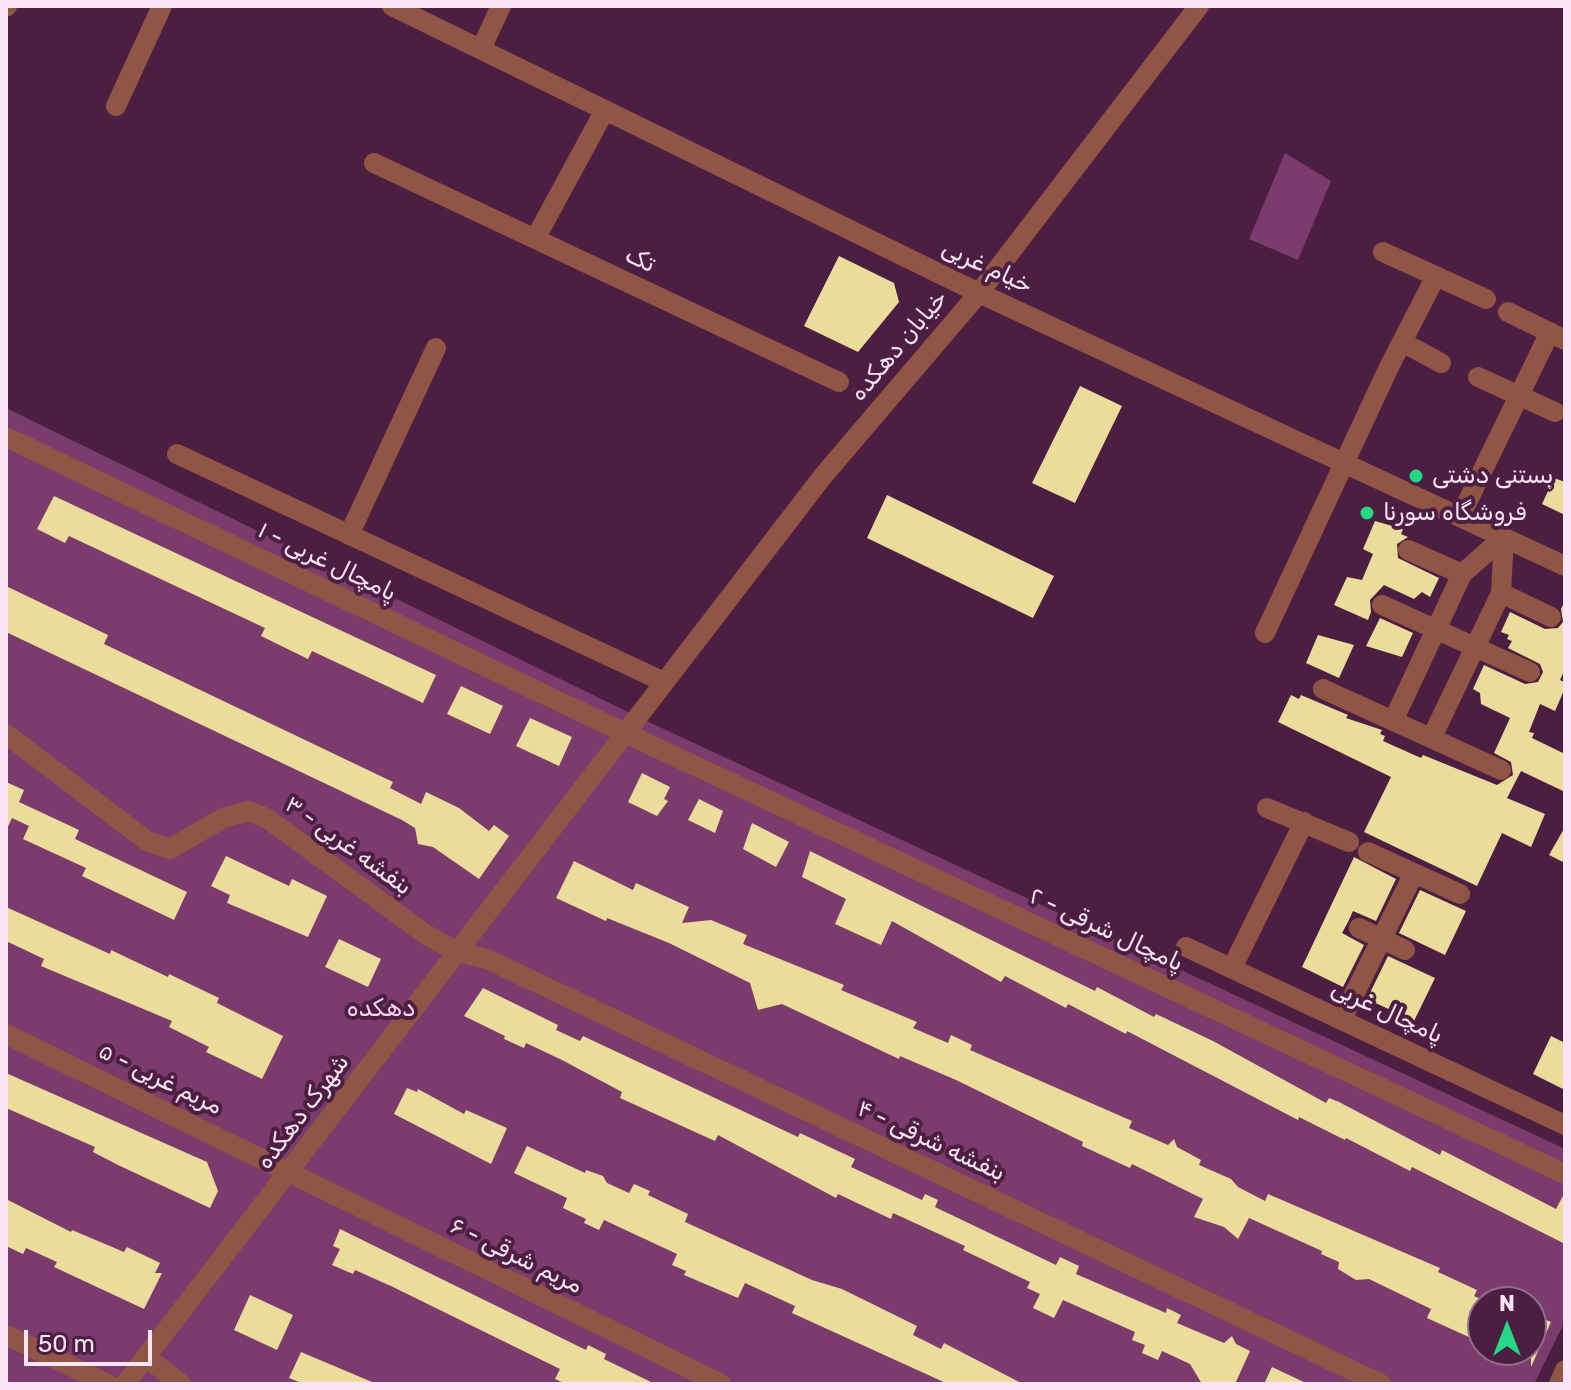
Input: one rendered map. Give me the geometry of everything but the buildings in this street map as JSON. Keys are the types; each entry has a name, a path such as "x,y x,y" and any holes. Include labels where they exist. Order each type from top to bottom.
{"street":[{"path":"116,106 162,6"},
{"name":"خیام غربی","path":"392,6 979,293 1565,566"},
{"path":"481,49 501,6"},
{"name":"خیابان دهکده","path":"631,725 823,476 979,293 1199,6"},
{"path":"535,239 605,110"},
{"name":"تک","path":"374,163 839,382"},
{"path":"1383,252 1486,299"},
{"path":"1265,633 1436,276"},
{"path":"1460,517 1518,395 1557,336 1508,312"},
{"path":"1402,342 1441,363"},
{"path":"349,535 436,348"},
{"path":"1478,377 1555,412"},
{"name":"پامچال غربی - ۱","path":"6,437 631,725"},
{"path":"177,454 664,682"},
{"path":"1394,719 1462,574 1504,537"},
{"path":"1432,737 1501,593 1504,537"},
{"path":"1408,550 1462,574"},
{"path":"1501,593 1551,617"},
{"path":"1382,605 1530,672"},
{"path":"1323,689 1501,770"},
{"name":"شهرک دهکده","path":"125,1384 631,725"},
{"name":"پامچال شرقی - ۲","path":"631,725 1565,1174"},
{"name":"بنفشه غربی - ۳","path":"6,734 147,841 170,849 223,818 249,811 268,819 425,934 457,952"},
{"path":"1267,808 1349,842"},
{"path":"1232,968 1304,822"},
{"path":"1368,852 1460,894"},
{"path":"1342,1019 1414,873"},
{"path":"1359,928 1405,950"},
{"name":"پامچال غربی","path":"1186,947 1565,1125"},
{"name":"بنفشه شرقی - ۴","path":"457,952 487,959 1381,1384"},
{"name":"مریم غربی - ۵","path":"6,1034 291,1171"},
{"name":"مریم شرقی - ۶","path":"291,1171 328,1194 721,1384"},
{"path":"6,1335 108,1384"},
{"path":"146,1357 181,1384"},
{"path":"1559,1384 1565,1370"}],"path":[{"path":"839,382 883,405"}],"green space":[{"path":"1285,153 1331,181 1298,260 1249,239"},
{"name":"دهکده","path":"6,408 636,716 1565,1149 1565,1321 1547,1358 1547,1286 1467,1286 1467,1366 1543,1366 1534,1384 6,1384"}],"place":[{"name":"بستنی دشتی","path":"1416,476"},
{"name":"فروشگاه سورنا","path":"1367,513"}]}
